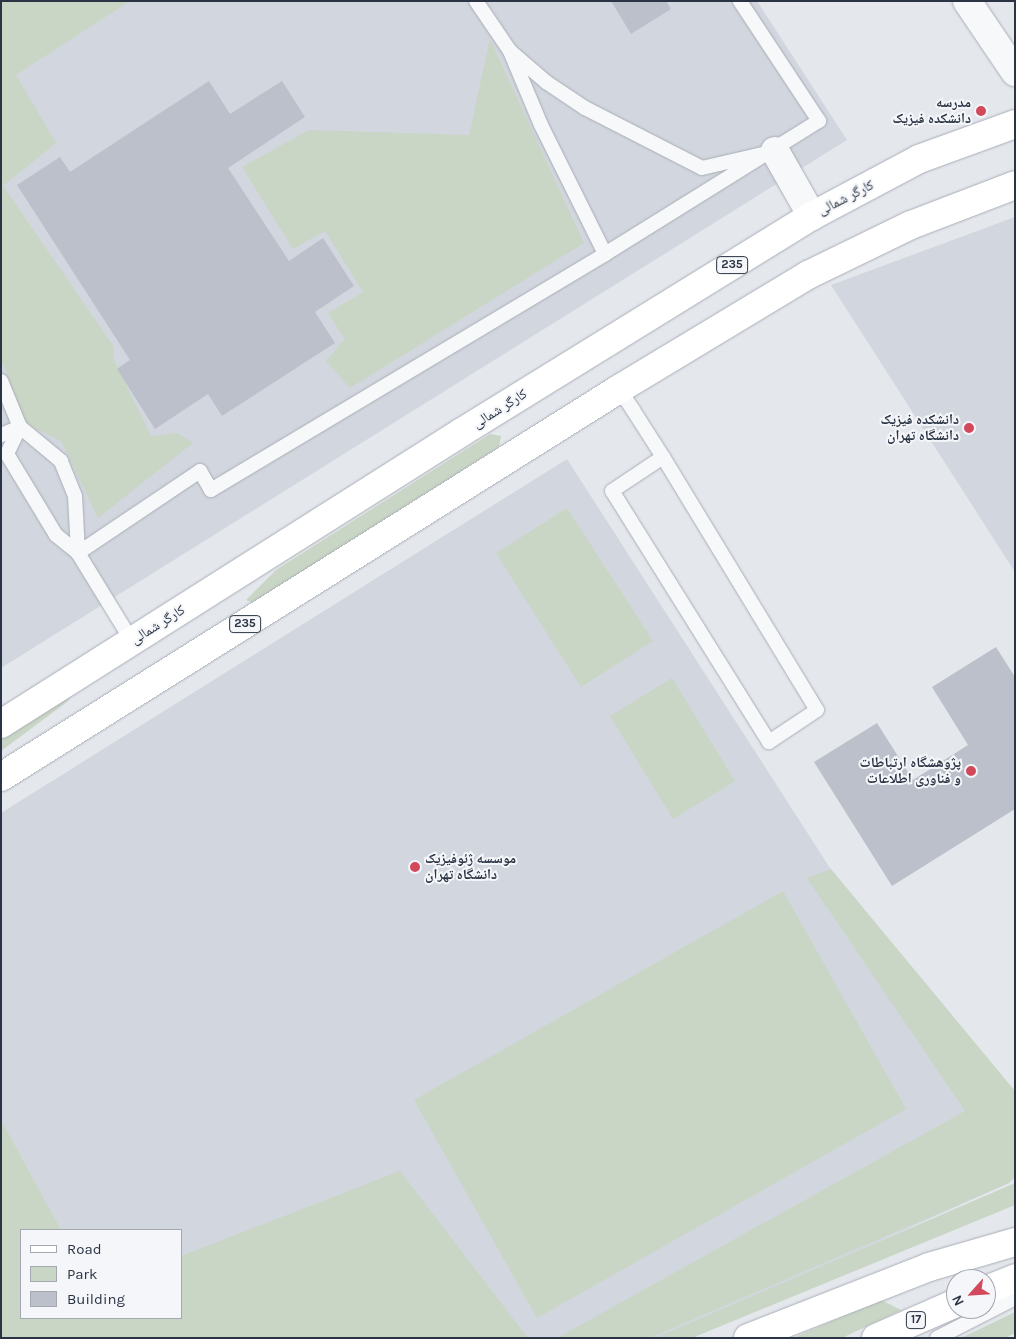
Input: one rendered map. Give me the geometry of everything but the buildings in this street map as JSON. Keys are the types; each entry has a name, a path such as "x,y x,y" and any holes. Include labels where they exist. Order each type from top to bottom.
{"main road":[{"name":"کارگر شمالی","path":"1,724 812,216 919,159 1015,124"},
{"name":"235","path":"1,777 619,389 808,275 851,252 911,225 1015,185"},
{"path":"748,1338 929,1267 1015,1242"},
{"path":"996,1286 1015,1278"},
{"name":"17","path":"876,1338 946,1307"}],"street":[{"path":"967,1 1015,72"},
{"path":"775,151 812,216"}],"lane":[{"path":"476,1 510,51 541,126 605,254"},
{"path":"78,553 200,472 211,490 775,151 819,121 740,1"},
{"path":"510,51 546,82 585,108 702,168 775,151"},
{"path":"1,381 20,427 61,461 75,496 78,553"},
{"path":"619,389 662,458 817,710 769,742 612,491 662,458"},
{"path":"20,427 7,454 56,535 78,553 132,641"},
{"path":"1,435 20,427"},
{"path":"937,1338 1015,1298"}],"shaded area":[{"path":"1,1 757,1 847,140 1,668"},
{"name":"دانشکده فیزیک دانشگاه تهران","path":"1015,217 1015,572 831,285"},
{"name":"موسسه ژئوفیزیک دانشگاه تهران","path":"567,459 864,921 1015,1177 1009,1183 664,1338 1,1338 1,813"}],"green space":[{"path":"1,1 130,1 16,75 56,143 3,186 114,347 114,360 151,436 177,433 193,443 98,518 61,441 26,424 1,359"},
{"path":"490,39 584,243 350,388 326,361 345,339 328,313 363,292 325,231 293,249 242,167 309,130 469,135"},
{"path":"490,434 501,436 499,447 253,603 246,600 276,570"},
{"path":"567,508 653,641 581,687 496,553"},
{"path":"672,678 735,781 673,819 610,716"},
{"path":"77,689 67,702 1,751 1,732"},
{"path":"831,869 1015,1091 1015,1177 1009,1183 650,1338 557,1338 965,1111 807,878"},
{"path":"783,891 906,1109 537,1318 414,1100"},
{"path":"1,1120 60,1229 20,1229 20,1319 182,1319 182,1256 400,1171 528,1338 1,1338"},
{"path":"1015,1183 1015,1205 692,1338 655,1338"},
{"path":"881,1300 901,1310 842,1338 793,1338"},
{"path":"1015,1312 1015,1333 1005,1338 961,1338"}],"place":[{"name":"مدرسه دانشکده فیزیک","path":"981,111"},
{"name":"دانشکده فیزیک دانشگاه تهران","path":"969,428"},
{"name":"پژوهشگاه ارتباطات و فناوری اطلاعات","path":"971,771"},
{"name":"موسسه ژئوفیزیک دانشگاه تهران","path":"415,867"}]}
